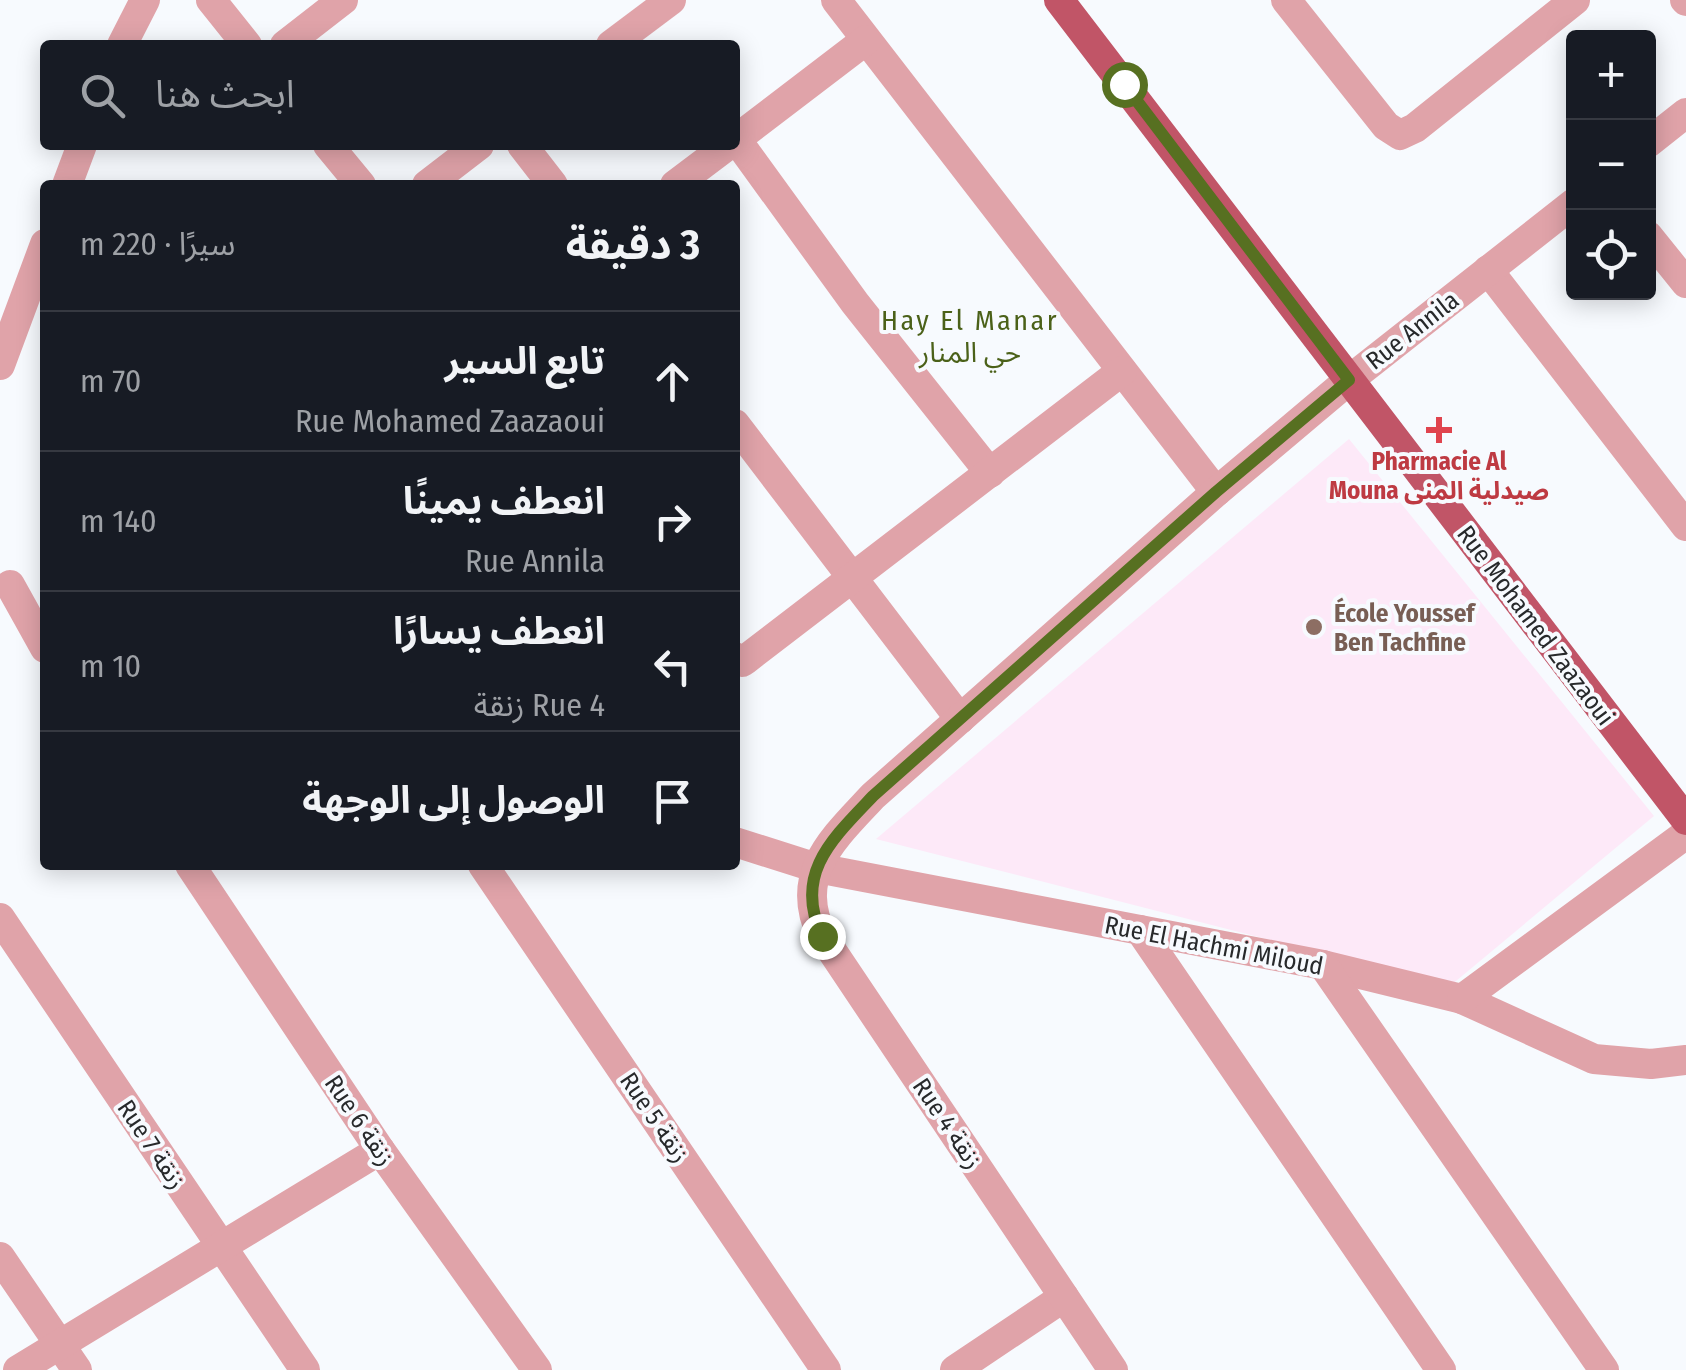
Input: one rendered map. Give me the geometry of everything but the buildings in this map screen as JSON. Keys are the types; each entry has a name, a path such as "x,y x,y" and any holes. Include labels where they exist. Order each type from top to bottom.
{"main road":[{"name":"Rue Mohamed Zaazaoui","path":"1059,0 1686,820"}],"street":[{"path":"125,40 145,0"},
{"path":"210,0 243,40"},
{"path":"291,40 343,0"},
{"path":"617,40 671,0"},
{"path":"836,0 1216,492"},
{"path":"1299,4 1386,126 1400,135 1415,128 1575,0"},
{"path":"740,136 866,40"},
{"path":"1656,138 1686,114"},
{"path":"740,144 855,302 990,473"},
{"path":"69,180 80,150"},
{"path":"332,150 356,180"},
{"path":"434,180 472,150"},
{"path":"526,150 549,180"},
{"path":"682,180 721,150"},
{"name":"Rue Annila","path":"817,868 838,834 861,808 1216,492 1349,380 1566,209"},
{"path":"1656,246 1686,283"},
{"path":"0,365 40,257"},
{"path":"1488,270 1686,526"},
{"path":"740,661 854,578 1122,371"},
{"path":"740,430 960,719"},
{"path":"5,583 40,596"},
{"path":"5,583 40,640"},
{"path":"1462,998 1686,834"},
{"name":"Rue El Hachmi Miloud","path":"740,844 817,868 1324,966 1462,998 1594,1059 1651,1064 1686,1060"},
{"name":"Rue 4 زنقة","path":"817,868 810,896 811,912 822,936 1113,1370"},
{"name":"Rue 6 زنقة","path":"193,870 380,1150 536,1370"},
{"name":"Rue 5 زنقة","path":"486,870 826,1370"},
{"name":"Rue 7 زنقة","path":"0,918 305,1370"},
{"path":"1140,930 1441,1370"},
{"path":"1324,966 1604,1370"},
{"path":"18,1370 68,1358 221,1246 380,1150"},
{"path":"0,1257 68,1358"},
{"path":"954,1370 1064,1297"}],"shaded area":[{"name":"École Youssef Ben Tachfine","path":"1349,439 1654,816 1450,986 876,839"}],"place":[{"name":"Pharmacie Al Mouna صيدلية المنى","path":"1439,430"},
{"name":"École Youssef Ben Tachfine","path":"1314,627"}],"district":[{"name":"Hay El Manar حي المنار","path":"970,336"}],"route":[{"path":"822,936 811,912 810,896 817,868 838,834 873,796 1216,492 1349,380 1124,84"}]}
